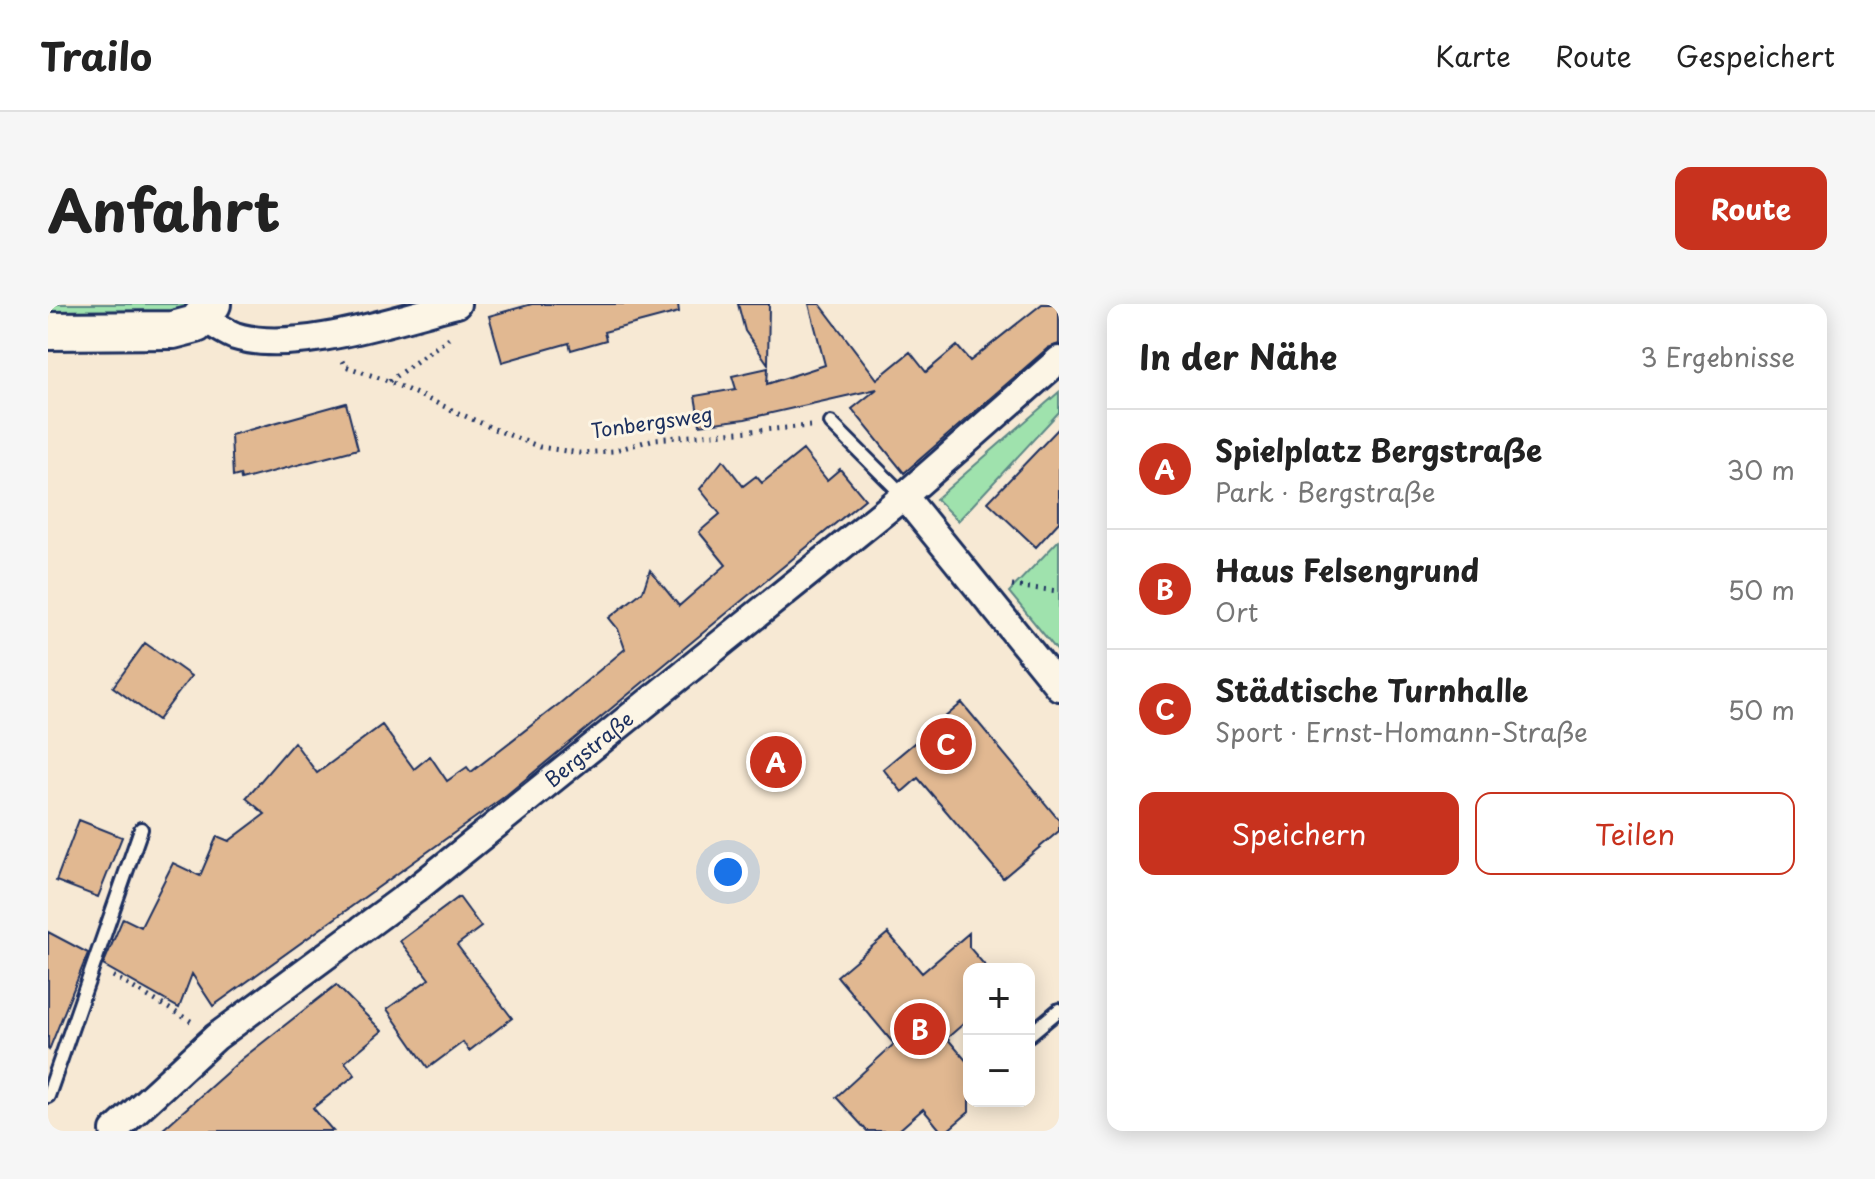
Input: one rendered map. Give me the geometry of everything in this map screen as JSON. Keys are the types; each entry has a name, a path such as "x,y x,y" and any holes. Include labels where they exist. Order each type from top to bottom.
{"street":[{"path":"48,331 173,330 189,327 207,311 232,335 275,341 334,335 457,304"},
{"name":"Bergstraße","path":"114,1131 216,1037 415,890 904,496 1059,360"},
{"path":"904,496 1059,687"}],"lane":[{"path":"831,423 904,496"},
{"path":"48,1096 141,829"},
{"path":"1035,1030 1059,1010"}],"path":[{"path":"388,381 462,328 457,304"},
{"name":"Tonbergsweg","path":"345,366 388,381 528,443 579,453 613,451 655,439 831,423"},
{"path":"987,598 1005,585 1059,591"},
{"path":"94,966 216,1037"}],"green space":[{"path":"48,304 197,304 172,316 48,319"},
{"path":"1059,392 1059,412 958,521 936,499"},
{"path":"1059,540 1059,653 1009,592"}],"building":[{"path":"532,304 678,304 679,312 604,332 606,340 571,350 569,343 502,362 489,316"},
{"path":"738,304 769,304 768,364 745,331"},
{"path":"809,304 820,304 877,379 910,352 926,372 957,346 970,361 1042,304 1059,304 1059,344 1048,348 904,473 852,409 877,389 745,419 700,425 695,396 736,389 732,376 768,368 767,384 825,365"},
{"path":"346,403 358,449 241,480 240,475 233,477 231,435"},
{"path":"1059,428 1059,522 1036,547 988,502"},
{"path":"803,450 827,480 840,469 865,499 504,797 213,1006 192,974 179,1008 103,965 123,918 141,927 173,863 200,876 217,836 229,841 265,814 246,798 294,742 317,773 382,725 414,769 430,756 447,781 467,767 471,772 625,649 618,629 609,618 643,591 650,570 679,606 726,565 699,532 720,514 700,489 723,460 743,486 756,476 762,483"},
{"path":"145,643 191,676 158,720 113,687"},
{"path":"962,703 1059,820 1059,831 1003,878 918,778 902,792 883,769"},
{"path":"79,820 122,837 98,897 56,881"},
{"path":"459,897 481,927 457,945 512,1018 469,1051 463,1042 428,1068 387,1009 429,979 400,941"},
{"path":"48,932 88,953 49,1050 48,1049"},
{"path":"888,933 922,973 969,933 969,947 983,963 963,963 963,1024 947,1038 963,1057 963,1107 969,1107 969,1112 947,1131 941,1131 923,1109 898,1131 867,1131 836,1097 894,1044 837,976"},
{"path":"336,985 382,1031 345,1062 355,1075 313,1108 333,1131 161,1131 243,1058"}],"place":[{"name":"Städtische Turnhalle","path":"946,744"},
{"name":"Spielplatz Bergstraße","path":"776,762"},
{"name":"Haus Felsengrund","path":"920,1029"}]}
